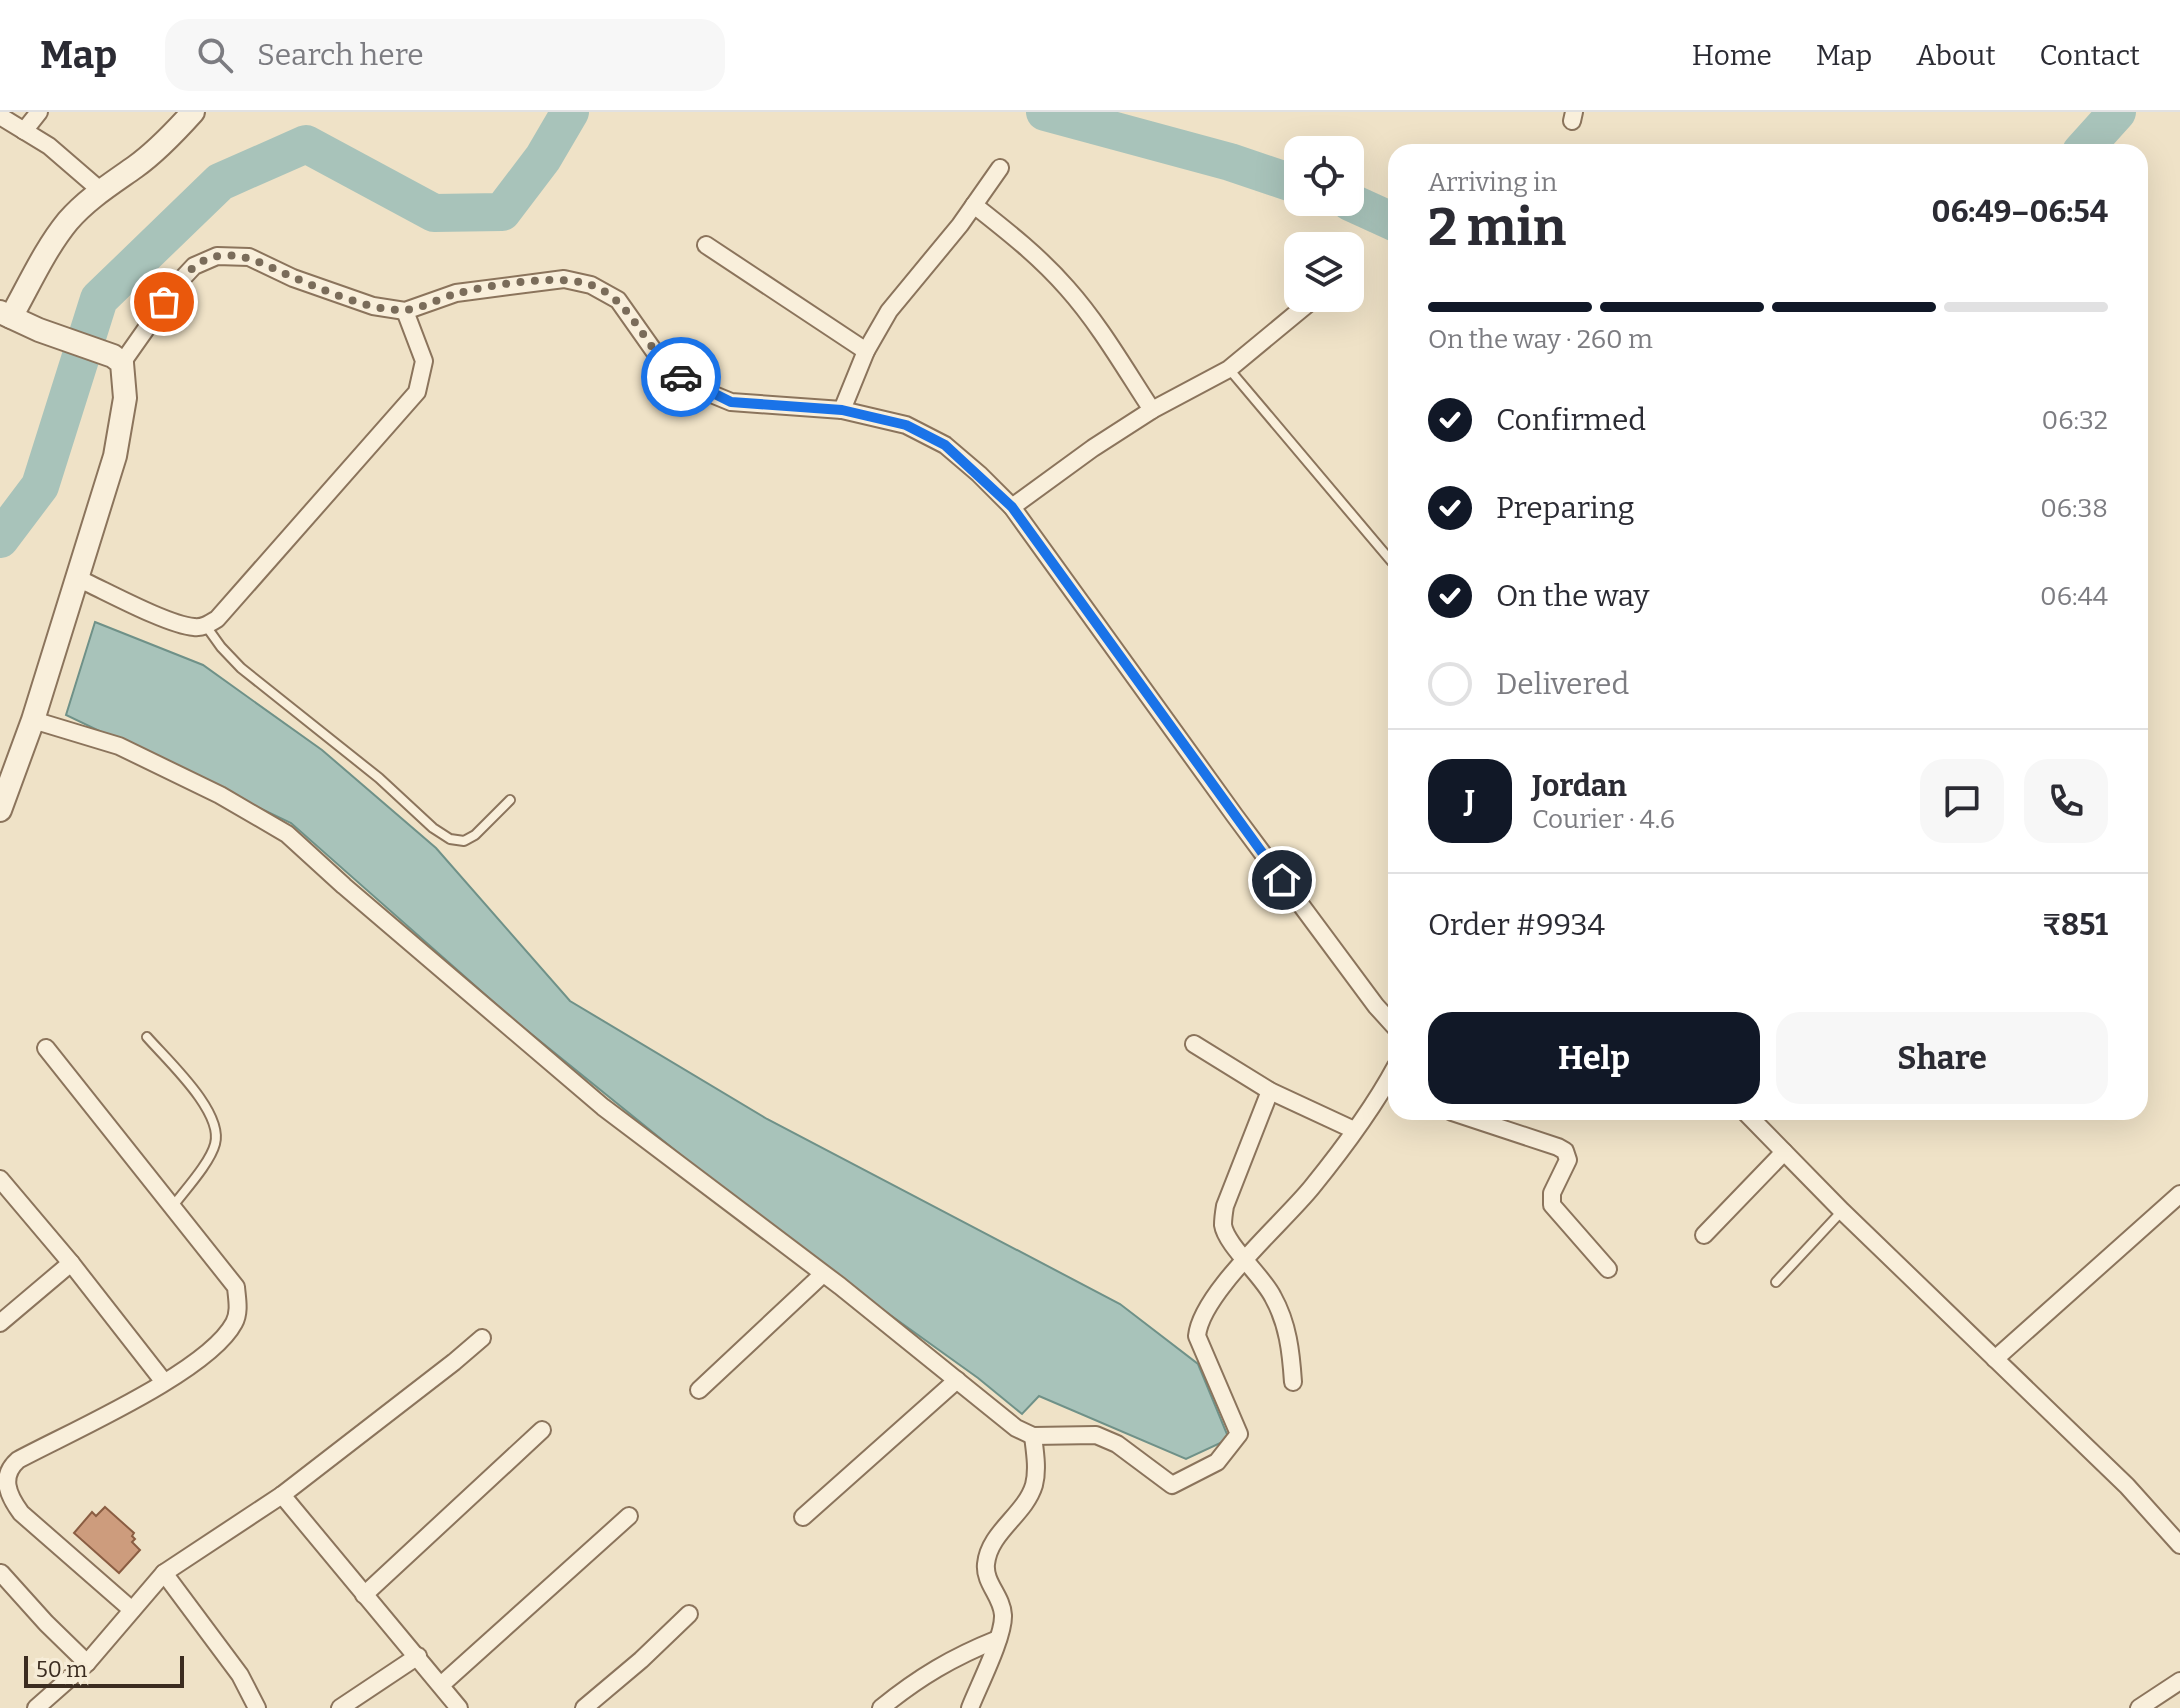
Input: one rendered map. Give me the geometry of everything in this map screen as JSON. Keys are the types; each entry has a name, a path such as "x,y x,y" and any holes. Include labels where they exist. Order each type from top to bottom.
{"street":[{"path":"24,131 39,112"},
{"path":"118,359 39,330 6,314 68,221 100,190 137,166 193,112"},
{"path":"0,116 49,146 100,190"},
{"path":"842,410 866,351 889,311 1000,168"},
{"path":"974,205 1032,251 1068,289 1105,337 1152,410"},
{"path":"706,245 866,351"},
{"path":"0,810 36,711 115,456 125,398 118,359 194,266 217,256 249,257 293,278 373,306 405,311 456,293 564,279 591,285 618,300 654,351 676,374 697,388 731,402 842,410 906,425 945,445 1012,507 1235,816 1388,1019"},
{"path":"74,587 175,622 193,627 206,626 227,608 417,392 424,361 405,311"},
{"path":"1012,507 1152,410 1229,369 1298,312"},
{"path":"36,711 119,746 220,795 287,834 603,1107 823,1274 1016,1428 1033,1436 1096,1435 1117,1444 1172,1485 1217,1462 1239,1434 1197,1336 1199,1323 1246,1259 1311,1188 1354,1130 1388,1093"},
{"path":"1194,1044 1270,1091 1354,1130"},
{"path":"46,1048 236,1287 239,1307 235,1323 211,1351 164,1382 18,1460 9,1466 3,1477 8,1494 21,1513 132,1610"},
{"path":"1270,1091 1225,1206 1223,1224 1228,1239 1271,1292 1281,1312 1290,1344 1293,1382"},
{"path":"1476,1120 1565,1151 1568,1160 1552,1193 1552,1205 1608,1269"},
{"path":"1753,1120 1842,1211 2127,1486 2180,1545"},
{"path":"1704,1235 1784,1152"},
{"path":"0,1179 71,1263 164,1382"},
{"path":"1995,1359 2180,1194"},
{"path":"0,1323 71,1263"},
{"path":"699,1390 823,1274"},
{"path":"36,1708 87,1663 164,1573 282,1495 482,1338"},
{"path":"803,1517 957,1380"},
{"path":"364,1595 542,1430"},
{"path":"970,1708 998,1639 1003,1616 998,1597 987,1579 986,1563 991,1546 1034,1487 1036,1465 1033,1436"},
{"path":"282,1495 459,1708"},
{"path":"441,1685 629,1516"},
{"path":"1,1573 87,1663"},
{"path":"164,1573 240,1675 257,1708"},
{"path":"584,1708 689,1614"},
{"path":"881,1708 953,1657 998,1639"},
{"path":"340,1708 418,1656"},
{"path":"2139,1708 2180,1681"}],"lane":[{"path":"1229,369 1388,557"},
{"path":"206,626 241,668 450,839 464,841 475,835 510,800"},
{"path":"147,1037 209,1110 215,1125 215,1144 173,1206"},
{"path":"1776,1282 1842,1211"}],"water":[{"path":"95,622 203,665 322,750 436,848 570,1001 767,1119 1120,1304 1198,1364 1229,1439 1186,1459 1039,1396 1022,1414 978,1378 787,1241 514,1020 291,823 66,715"}],"building":[{"path":"105,1507 134,1533 132,1542 140,1550 119,1573 74,1533 92,1512 96,1516"}],"waterway":[{"path":"0,539 40,486 99,299 220,182 306,144 434,213 502,212 543,158 570,112"},
{"path":"1045,112 1230,162 1284,180"},
{"path":"2088,144 2117,112"},
{"path":"1364,208 1388,219"}],"way so far":[{"path":"164,302 194,266 217,256 249,257 293,278 373,306 405,311 456,293 564,279 591,285 618,300 654,351 681,377"}],"route":[{"path":"681,377 697,388 731,402 842,410 906,425 945,445 1012,507 1282,880"}]}
